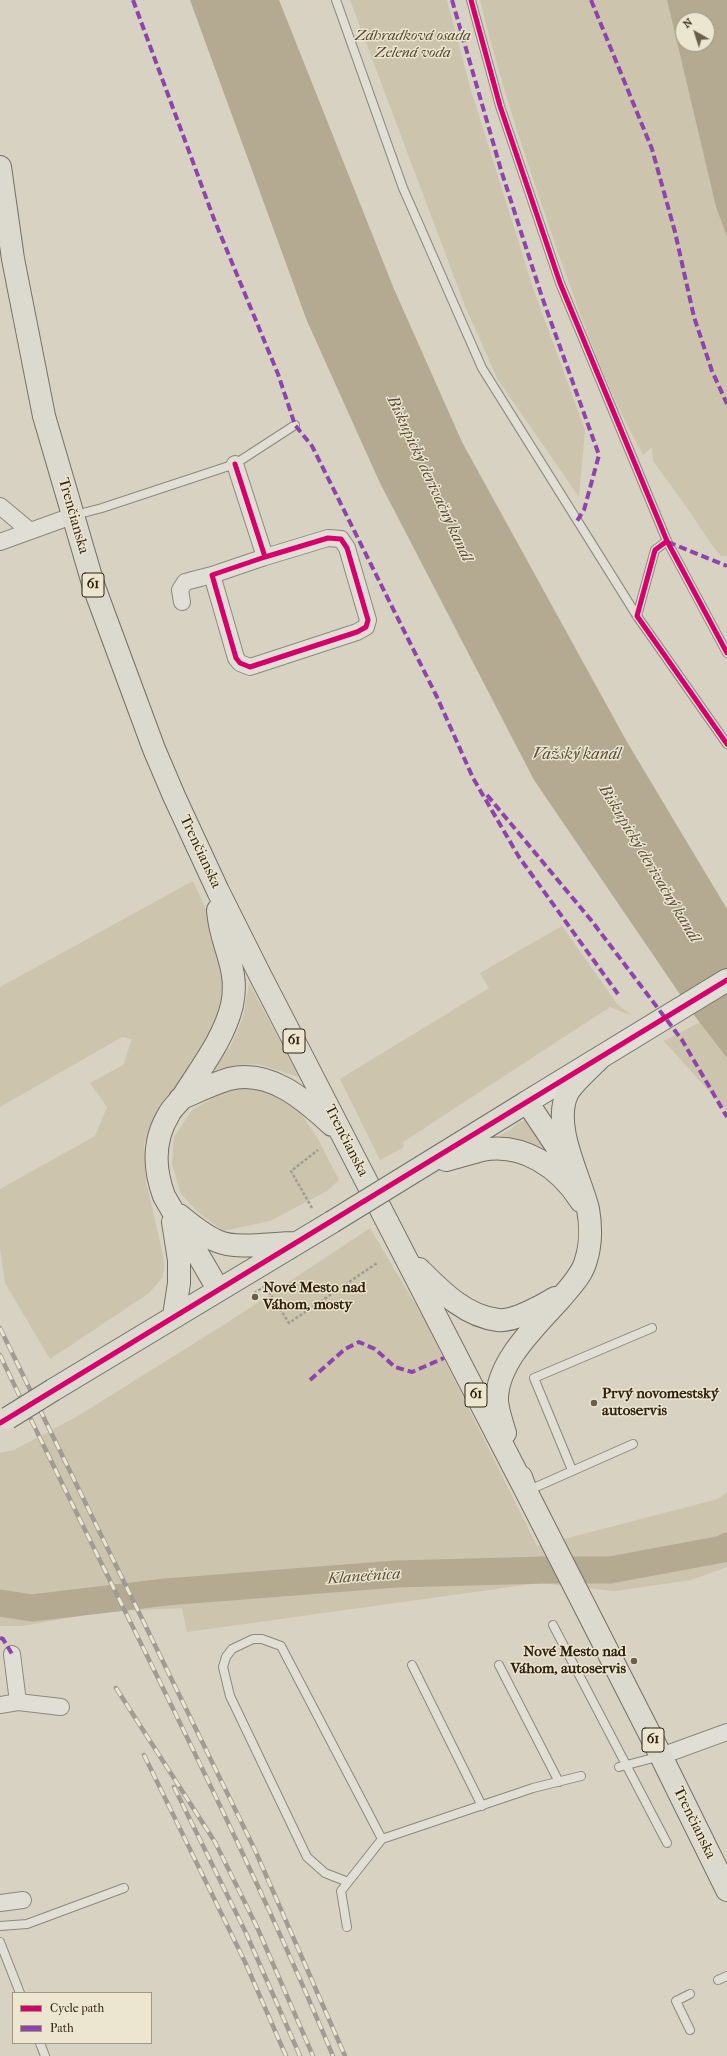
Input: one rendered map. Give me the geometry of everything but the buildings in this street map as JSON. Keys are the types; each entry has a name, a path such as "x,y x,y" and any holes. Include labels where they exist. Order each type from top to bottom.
{"main road":[{"name":"Trenčianska","path":"0,167 13,259 31,359 44,416 94,587 154,749 218,891 578,1591 727,1890"},
{"path":"218,891 218,921 234,975 232,1005 224,1031 164,1123 157,1147 156,1161 159,1184 170,1208 218,1289"},
{"path":"4,1420 218,1289 332,1222 727,980"},
{"path":"526,1491 500,1416 497,1400 498,1389 503,1373 510,1360 569,1288 586,1262 590,1233 588,1210 563,1127 563,1111 568,1092 599,1059"},
{"path":"180,1099 216,1083 231,1079 250,1078 266,1081 284,1088 305,1101 343,1135"},
{"path":"527,1102 579,1180"},
{"path":"423,1166 482,1150 493,1149 522,1152 537,1158 572,1186 588,1210"},
{"path":"170,1208 197,1230 218,1241 233,1245 297,1243"},
{"path":"170,1208 179,1260 179,1283 174,1316"},
{"path":"405,1255 434,1284 460,1306 474,1313 499,1321 533,1311 569,1288"}],"street":[{"path":"235,464 265,557"},
{"path":"0,506 30,531"},
{"path":"0,542 72,516"},
{"path":"182,602 180,590 185,582 212,575 328,538 341,539 347,548 368,620 366,627 357,632 250,667 240,663 236,658 212,575"},
{"path":"12,1654 18,1702"},
{"path":"0,1706 18,1702 61,1706"},
{"path":"661,1756 727,1732"},
{"path":"0,1903 23,1900"}],"lane":[{"path":"336,0 403,188 482,368 637,616 727,744"},
{"path":"471,0 500,106 560,283 667,541 727,653"},
{"path":"72,516 102,508 235,464 295,425"},
{"path":"637,616 655,550 667,541"},
{"path":"572,1470 534,1378 652,1328"},
{"path":"526,1491 634,1444"},
{"path":"553,1624 622,1766 667,1843"},
{"path":"348,1882 325,1873 307,1857 230,1696 223,1667 226,1657 232,1649 257,1639 262,1639 281,1646 382,1839"},
{"path":"412,1665 482,1806"},
{"path":"499,1665 559,1782"},
{"path":"622,1766 661,1756"},
{"path":"348,1927 341,1891 382,1839 482,1806 581,1776"},
{"path":"0,1926 27,1924 124,1888"},
{"path":"0,1942 20,1992"},
{"path":"718,1980 727,1976"},
{"path":"690,1994 676,2002 690,2030"},
{"path":"40,2044 45,2056"}],"path":[{"path":"312,1208 291,1171 318,1150"},
{"path":"255,1297 253,1294 265,1286 289,1323 377,1262"}],"green space":[{"name":"Záhradková osada Zelená voda","path":"350,0 447,0 470,87 533,288 585,430 579,497 498,380 465,306"},
{"path":"480,0 667,0 675,34 675,52 679,52 716,207 727,237 727,556 721,556 712,545 653,461 652,447 643,455 617,404 594,351 564,270 514,122"},
{"path":"193,881 221,942 226,1013 159,1113 144,1144 146,1181 163,1255 164,1268 162,1278 149,1293 50,1359 5,1283 0,1248 0,1189 95,1136 107,1107 90,1083 123,1065 132,1039 122,1037 0,1107 0,987"},
{"path":"562,926 617,1004 633,1016 610,1007 403,1142 404,1147 380,1160 340,1079 489,988 480,973"},
{"path":"249,983 299,1077 258,1064 236,1065 214,1070 231,1045 243,1018"},
{"path":"700,1022 727,1058 727,1111 664,1041"},
{"path":"231,1088 266,1090 298,1109 317,1137 339,1180 327,1191 270,1221 223,1231 199,1213 181,1194 172,1164 174,1137 192,1110"},
{"path":"524,1120 527,1121 547,1151 532,1143 500,1136"},
{"path":"370,1228 424,1319 537,1546 718,1499 727,1492 727,1567 691,1580 615,1591 539,1583 187,1632 182,1608 101,1612 23,1626 0,1626 0,1453 14,1450 78,1416 230,1321"}],"water":[{"name":"Važský kanál","path":"190,0 279,0 394,289 462,442 627,742 727,909 727,1058 694,1015 534,780 379,481 307,321"},
{"path":"667,0 727,0 727,237 716,207 679,52 715,52 715,12 675,12 675,34"}],"waterway":[{"name":"Klanečnica","path":"0,1603 32,1608 166,1592 396,1574 544,1570 610,1570 723,1549 727,1546"}],"railway":[{"path":"0,1328 255,1850 345,2056"},
{"path":"0,1355 213,1791 295,1967 333,2056"},
{"path":"116,1688 215,1842 257,1927 313,2056"},
{"path":"144,1755 245,1962 286,2056"},
{"path":"174,1787 246,1933 300,2056"}],"marked path":[{"path":"133,0 214,219 278,374 295,425 312,446 437,697 473,778 519,857 618,994"},
{"path":"452,0 501,170 542,297 599,455 584,510 577,521"},
{"path":"591,0 652,149 675,232 694,317 712,371 727,404"},
{"path":"668,542 727,566"},
{"path":"487,795 591,920 682,1040 727,1117"},
{"path":"310,1380 345,1349 359,1342 375,1349 395,1367 412,1372 444,1358"},
{"path":"0,1638 3,1639 12,1654"}],"cycle path":[{"path":"471,0 500,106 560,283 667,541 727,653"},
{"path":"235,464 265,557 328,538 341,539 347,548 368,620 366,627 357,632 250,667 240,663 236,658 212,575 265,557"},
{"path":"667,541 655,550 637,616 727,744"},
{"path":"0,1423 727,980"}],"place":[{"name":"Nové Mesto nad Váhom, mosty","path":"255,1297"},
{"name":"Prvý novomestský autoservis","path":"594,1403"},
{"name":"Nové Mesto nad Váhom, autoservis","path":"634,1661"}],"water label":[{"name":"Biskupický derivačný kanál","path":"429,479"},
{"name":"Biskupický derivačný kanál","path":"649,864"}]}
